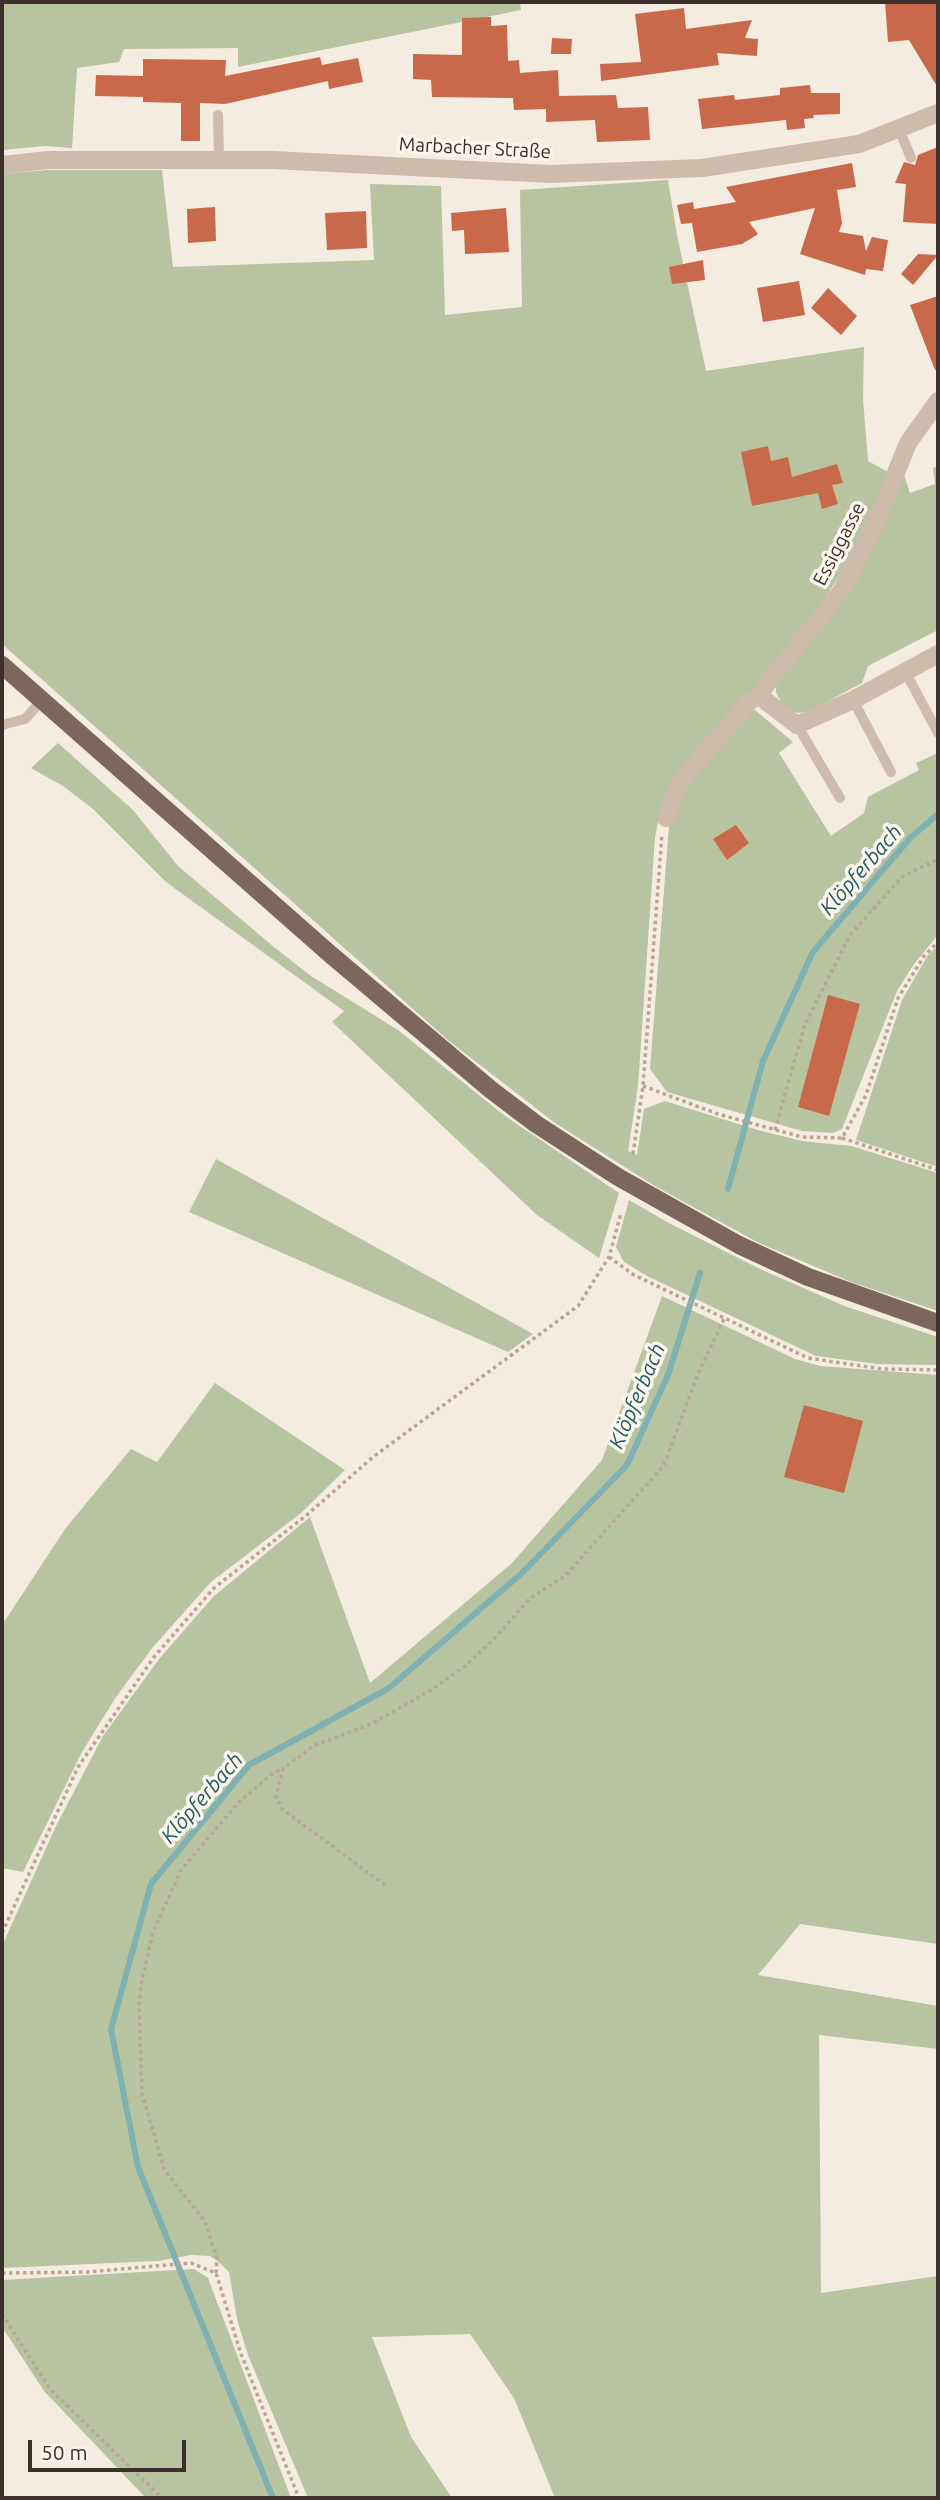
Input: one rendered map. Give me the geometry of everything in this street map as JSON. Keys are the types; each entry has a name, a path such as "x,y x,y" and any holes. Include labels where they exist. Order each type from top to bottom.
{"main road":[{"path":"2,665 340,962 480,1081 536,1124 650,1197 739,1245 820,1282 938,1323"}],"street":[{"name":"Marbacher Straße","path":"2,165 48,160 286,160 550,174 702,168 829,151 899,129 938,113"},
{"name":"Essiggasse","path":"666,818 679,783 748,702 758,695 842,590 874,527 908,443 938,401"},
{"path":"758,695 797,725 853,701 938,654"}],"lane":[{"path":"218,115 219,160"},
{"path":"899,129 911,158"},
{"path":"906,673 938,733"},
{"path":"2,725 25,719 42,700"},
{"path":"853,701 891,772"},
{"path":"797,725 840,798"}],"path":[{"path":"632,1154 643,1086 661,838 666,818"},
{"path":"775,1130 805,1024 850,935 902,877 938,859"},
{"path":"842,1138 866,1095 898,998 925,956 938,942"},
{"path":"643,1086 718,1114 802,1137 842,1138 938,1170"},
{"path":"2,1933 78,1767 153,1657 214,1588 308,1514 373,1457 578,1306 609,1257 621,1213"},
{"path":"609,1257 634,1275 808,1359 827,1364 938,1370"},
{"path":"299,2498 242,2354 216,2273 217,2258 205,2222 164,2169 142,2093 139,2004 153,1932 181,1870 238,1803 273,1773 284,1769 313,1746 373,1723 439,1684 496,1637 529,1599 565,1576 664,1465 698,1374 724,1319"},
{"path":"284,1769 276,1796 282,1809 385,1885"},
{"path":"2,2273 87,2272 191,2263 216,2273"},
{"path":"2,2314 50,2389 162,2498"}],"green space":[{"path":"2,2 520,2 521,10 238,67 238,48 124,49 119,62 77,68 72,148 45,146 2,150"},
{"path":"47,170 162,170 173,267 374,260 370,184 441,186 445,315 522,307 520,190 668,180 706,371 864,347 863,399 868,461 890,473 870,520 838,578 809,622 660,813 655,837 638,1086 628,1151 637,1155 644,1109 665,1101 758,1130 802,1141 851,1146 938,1173 938,1311 851,1282 759,1243 653,1185 555,1123 449,1041 2,644 2,174"},
{"path":"938,466 938,630 868,666 862,683 810,711 799,713 786,709 776,693 776,682 858,578 904,475 910,493 935,484 933,468"},
{"path":"755,710 793,742 779,753 831,836 864,813 868,797 919,770 916,763 938,753 938,935 914,964 897,991 842,1129 833,1133 802,1131 667,1092 650,1069 669,826 683,785 746,714"},
{"path":"58,743 133,810 178,866 274,947 311,976 398,1030 505,1116 619,1193 599,1258 537,1215 332,1022 344,1011 166,882 93,809 63,786 31,768"},
{"path":"938,945 938,1167 856,1140 902,1000 928,955"},
{"path":"216,1159 533,1334 508,1352 189,1212"},
{"path":"629,1200 760,1269 847,1307 938,1337 938,1365 877,1364 816,1356 647,1276 624,1262 616,1247"},
{"path":"662,1296 795,1359 820,1366 938,1375 938,1944 800,1924 758,1975 938,2006 938,2049 819,2035 821,2293 938,2276 938,2498 555,2498 514,2398 470,2334 372,2337 411,2437 452,2498 308,2498 248,2355 237,2319 229,2272 220,2263 210,2256 191,2255 158,2261 2,2268 2,1946 56,1826 103,1736 159,1659 214,1596 310,1517 370,1683 512,1563 602,1460"},
{"path":"215,1383 345,1470 301,1513 211,1582 153,1647 116,1697 82,1752 23,1872 2,1868 2,1625 65,1529 131,1449 157,1462"},
{"path":"194,2269 208,2278 291,2498 146,2498 44,2391 2,2327 2,2280"}],"building":[{"path":"885,2 938,2 938,88 909,40 888,42"},
{"path":"684,8 686,29 752,20 745,38 758,39 757,56 717,53 719,65 601,81 600,64 641,62 635,14"},
{"path":"491,17 491,26 507,25 508,61 519,60 520,73 558,70 559,96 616,95 618,108 648,107 650,140 597,142 595,120 546,122 546,109 514,110 513,98 432,97 431,80 413,79 413,54 462,55 462,18"},
{"path":"552,38 572,39 571,54 551,54"},
{"path":"320,57 322,65 358,58 363,82 329,89 328,81 225,104 200,103 200,141 181,141 181,103 143,102 143,97 95,96 96,75 143,76 143,59 226,60 225,76"},
{"path":"810,85 811,93 840,93 840,114 813,115 814,118 804,119 805,128 787,130 786,120 702,129 698,99 734,95 735,100 780,95 780,88"},
{"path":"938,147 938,224 903,222 906,184 895,183 904,162 915,165 918,155"},
{"path":"852,163 856,187 837,190 842,223 839,232 863,236 866,251 872,237 888,240 883,271 866,269 865,275 800,254 815,208 749,222 758,234 742,244 697,252 692,223 681,224 677,205 693,202 694,209 736,202 726,187"},
{"path":"215,207 216,241 188,243 187,209"},
{"path":"506,208 509,252 465,254 464,230 452,231 451,213"},
{"path":"366,211 367,248 327,250 325,213"},
{"path":"918,254 938,255 913,285 901,274"},
{"path":"703,260 705,280 672,284 669,267"},
{"path":"799,281 805,315 763,322 757,288"},
{"path":"828,288 857,316 841,335 811,308"},
{"path":"938,296 938,369 935,370 910,305"},
{"path":"768,446 771,461 788,457 792,477 837,464 843,483 832,485 838,504 822,509 818,493 752,506 741,452"},
{"path":"736,825 749,843 727,860 713,839"},
{"path":"828,995 860,1004 829,1116 798,1107"},
{"path":"804,1405 863,1421 844,1493 784,1477"}],"waterway":[{"name":"Klöpferbach","path":"728,1189 763,1061 813,952 910,838 938,814"},
{"name":"Klöpferbach","path":"273,2498 138,2167 111,2029 151,1884 249,1765 389,1688 522,1573 627,1465 668,1375 700,1273"}]}
